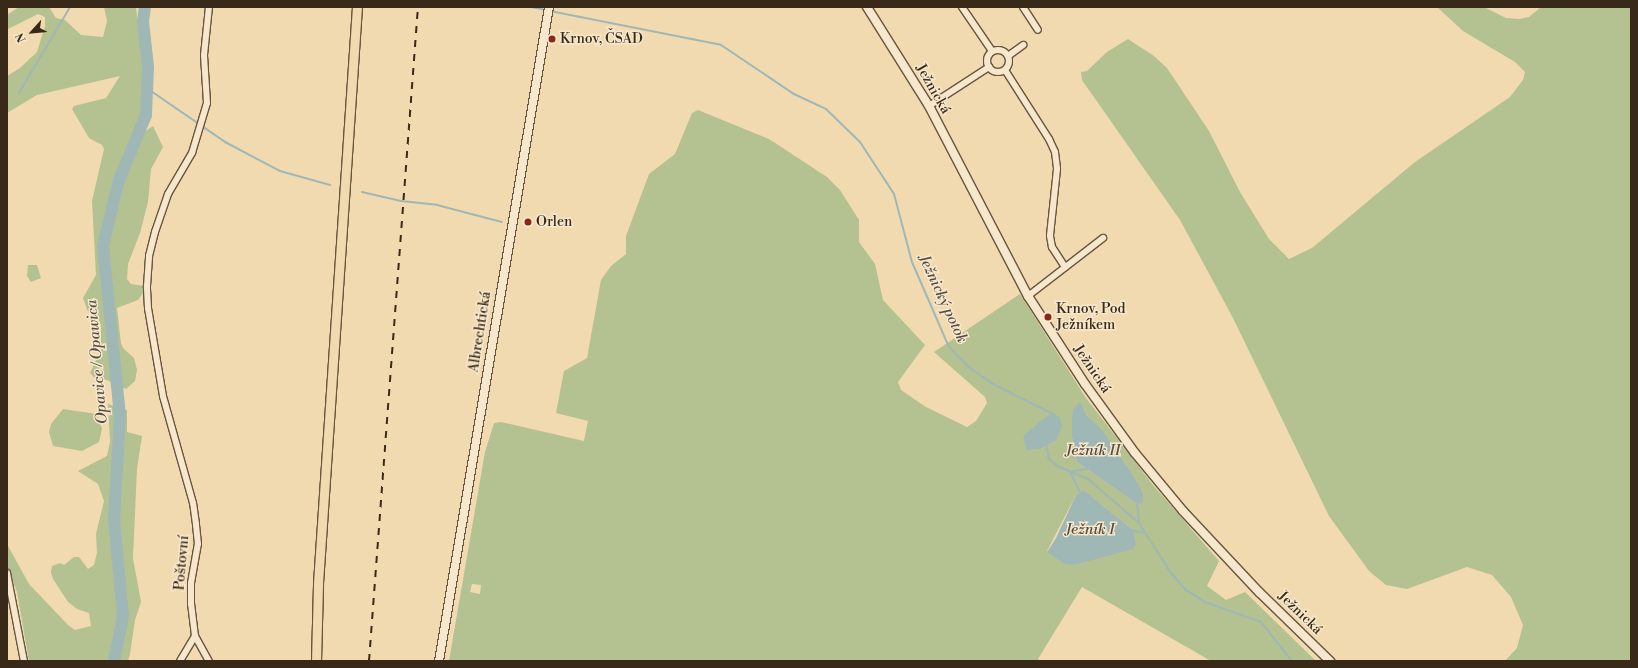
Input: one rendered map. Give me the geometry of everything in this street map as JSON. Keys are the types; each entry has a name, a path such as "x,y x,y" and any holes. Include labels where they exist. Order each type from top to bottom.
{"main road":[{"path":"316,661 319,570 357,7"}],"street":[{"name":"Poštovní","path":"195,636 191,604 191,583 198,544 196,524 190,489 174,442 163,396 148,308 148,270 152,244 168,194 189,160 202,122 208,97 204,55 209,7"},
{"name":"Albrechtická","path":"439,661 549,7"},
{"name":"Ježnická","path":"867,7 929,106 1028,296 1085,384 1152,473 1183,511 1260,593 1330,661"},
{"path":"962,7 992,51"},
{"path":"1023,7 1038,30"},
{"path":"1008,56 1023,46"},
{"path":"1005,70 993,71 989,67 988,56 992,51 998,50 1008,56"},
{"path":"1005,70 1009,61 1008,56"},
{"path":"929,106 989,67"},
{"path":"1005,70 1049,139 1055,152 1057,170 1050,236 1052,248 1065,268"},
{"path":"1028,296 1103,238"},
{"path":"7,573 24,661"},
{"path":"180,661 195,636 209,661"}],"green space":[{"path":"19,7 49,7 56,18 65,20 81,35 103,37 107,21 104,7 136,7 142,60 150,71 151,103 144,132 153,126 163,147 151,169 148,202 140,233 128,264 127,279 131,284 144,286 143,293 138,300 117,308 121,343 123,348 134,358 137,370 135,381 126,389 107,380 96,379 90,373 101,350 101,325 97,316 88,312 83,298 96,275 92,201 104,149 102,145 89,138 72,109 74,106 106,98 120,76 37,95 7,113 7,76 20,68 37,52 45,26 45,17 38,14 8,29 7,15"},
{"path":"1437,7 1484,7 1506,18 1519,19 1529,17 1541,7 1631,7 1631,661 1505,661 1517,648 1523,625 1511,597 1492,575 1467,567 1407,589 1386,585 1369,571 1329,516 1233,318 1180,220 1082,80 1081,72 1087,71 1107,52 1128,39 1154,56 1167,68 1209,131 1240,192 1269,239 1289,259 1312,248 1415,162 1510,97 1523,80 1525,72 1515,62 1463,31"},
{"path":"698,110 769,139 827,177 840,190 859,220 859,242 875,264 883,300 925,345 898,382 901,390 926,407 967,427 976,421 987,403 985,397 934,352 1020,294 1086,398 1153,485 1219,561 1207,586 1226,600 1245,592 1316,661 1211,661 1082,587 1038,659 1041,661 449,661 485,452 494,423 501,422 584,441 588,421 556,413 564,371 587,358 601,280 611,266 626,254 626,236 649,174 675,154 692,113","holes":["1080,403 1087,416 1137,482 1137,504 1077,462 1072,438","1023,439 1056,441 1041,449","1084,490 1133,530 1101,556 1074,565 1047,551 1076,495","472,584 481,585 480,594 470,592"]},
{"path":"28,265 37,265 41,278 31,282 27,276"},
{"path":"108,404 127,410 127,432 142,436 137,469 133,558 141,602 135,620 128,661 29,661 17,592 7,565 7,544 29,584 68,625 75,630 91,626 89,613 77,609 68,602 53,579 51,572 52,566 60,563 64,565 74,557 79,557 88,569 94,565 97,553 96,534 104,501 98,484 78,471 107,456 110,442"},
{"path":"63,409 97,414 102,429 99,442 82,451 53,446 49,432 51,424"}],"water":[{"name":"Ježník II","path":"1080,402 1087,416 1102,430 1137,482 1143,494 1143,503 1137,504 1077,462 1072,438 1072,421 1073,409"},
{"path":"1053,412 1060,418 1062,426 1056,441 1041,449 1027,450 1023,440 1025,434"},
{"name":"Ježník I","path":"1084,490 1133,530 1136,544 1133,549 1074,565 1065,564 1047,552 1056,538 1076,495"}],"waterway":[{"path":"19,93 70,7"},
{"name":"Opavice / Opawica","path":"114,661 123,616 114,519 120,416 103,246 119,180 146,115 148,67 143,21 145,7"},
{"name":"Ježnický potok","path":"531,7 546,10"},
{"name":"Ježnický potok","path":"550,11 721,45 794,94 826,109 860,142 894,194 912,262 949,347 971,369 993,384 1053,414"},
{"path":"148,89 225,142 280,171 330,185"},
{"path":"362,192 401,201 437,205 502,222"},
{"name":"Ježnický potok","path":"1046,444 1049,459 1057,466 1088,479 1139,523 1171,573 1186,590 1205,602 1261,622 1292,661"},
{"path":"1073,471 1088,469"},
{"path":"1069,470 1080,493"},
{"path":"1137,503 1139,523"},
{"path":"1131,530 1145,533"}],"railway":[{"path":"369,661 418,7"}],"place":[{"name":"Krnov, ČSAD","path":"552,39"},
{"name":"Orlen","path":"528,222"},
{"name":"Krnov, Pod Ježníkem","path":"1048,317"}]}
